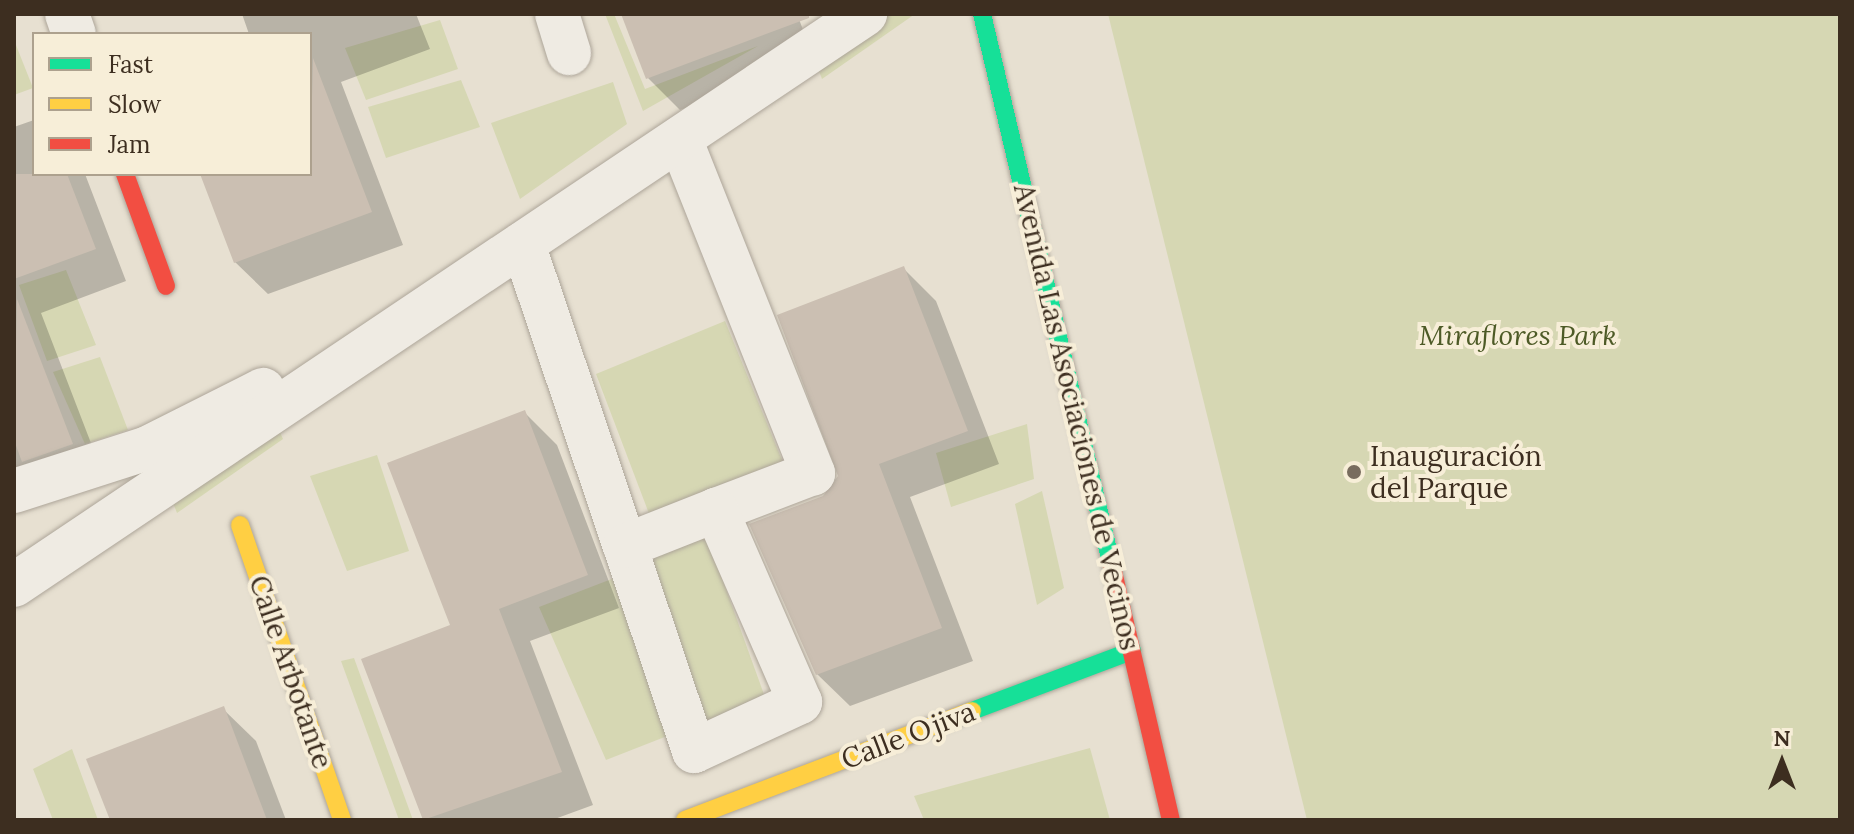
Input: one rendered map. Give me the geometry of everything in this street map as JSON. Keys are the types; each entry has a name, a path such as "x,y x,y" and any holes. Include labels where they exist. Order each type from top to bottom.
{"street":[{"path":"14,585 865,14"},
{"name":"Avenida Las Asociaciones de Vecinos","path":"982,14 1171,820"},
{"path":"625,546 813,473 680,139"},
{"path":"126,176 166,286"},
{"path":"523,244 694,751 800,702 716,510"},
{"path":"14,491 148,448 277,383 284,404"},
{"name":"Calle Arbotante","path":"240,525 342,820"},
{"name":"Calle Ojiva","path":"685,820 1132,651"}],"green space":[{"path":"605,14 614,14 645,89 758,46 643,111"},
{"path":"831,14 915,14 822,79 804,32"},
{"name":"Miraflores Park","path":"1108,14 1840,14 1840,820 1307,820"},
{"path":"440,20 458,69 366,100 345,48"},
{"path":"14,40 32,88 14,95"},
{"path":"461,80 480,127 386,158 368,107"},
{"path":"613,82 627,124 520,199 491,123"},
{"path":"66,270 96,345 47,361 19,285"},
{"path":"725,321 791,482 656,532 596,374"},
{"path":"100,357 128,430 85,444 53,372"},
{"path":"264,395 283,439 177,513 157,462"},
{"path":"1027,424 1034,479 951,507 936,453"},
{"path":"377,455 409,551 347,571 310,476"},
{"path":"1042,491 1064,588 1037,605 1015,504"},
{"path":"705,531 766,700 698,724 634,560"},
{"path":"622,575 680,731 606,760 539,607"},
{"path":"354,658 413,820 399,820 341,661"},
{"path":"1090,748 1110,820 924,820 914,796"},
{"path":"72,749 98,820 53,820 33,769"}],"building":[{"path":"621,14 809,14 809,18 646,79"},
{"path":"313,58 372,212 234,263 201,176 312,176"},
{"path":"14,174 68,176 96,249 14,279"},
{"path":"904,266 968,431 879,464 942,628 816,675 749,524 823,496 838,476 777,315"},
{"path":"17,299 73,444 22,462 14,440"},
{"path":"525,410 588,575 499,609 562,772 423,820 361,659 450,625 387,463"},
{"path":"224,706 267,820 110,820 86,759"}],"traffic: fast":[{"path":"982,14 1112,567"},
{"path":"972,711 1132,651"}],"traffic: slow":[{"path":"240,525 342,820"},
{"path":"685,820 972,711"}],"traffic: jam":[{"path":"126,176 166,286"},
{"path":"1112,567 1171,820"}],"place":[{"name":"Inauguración del Parque","path":"1354,472"}]}
